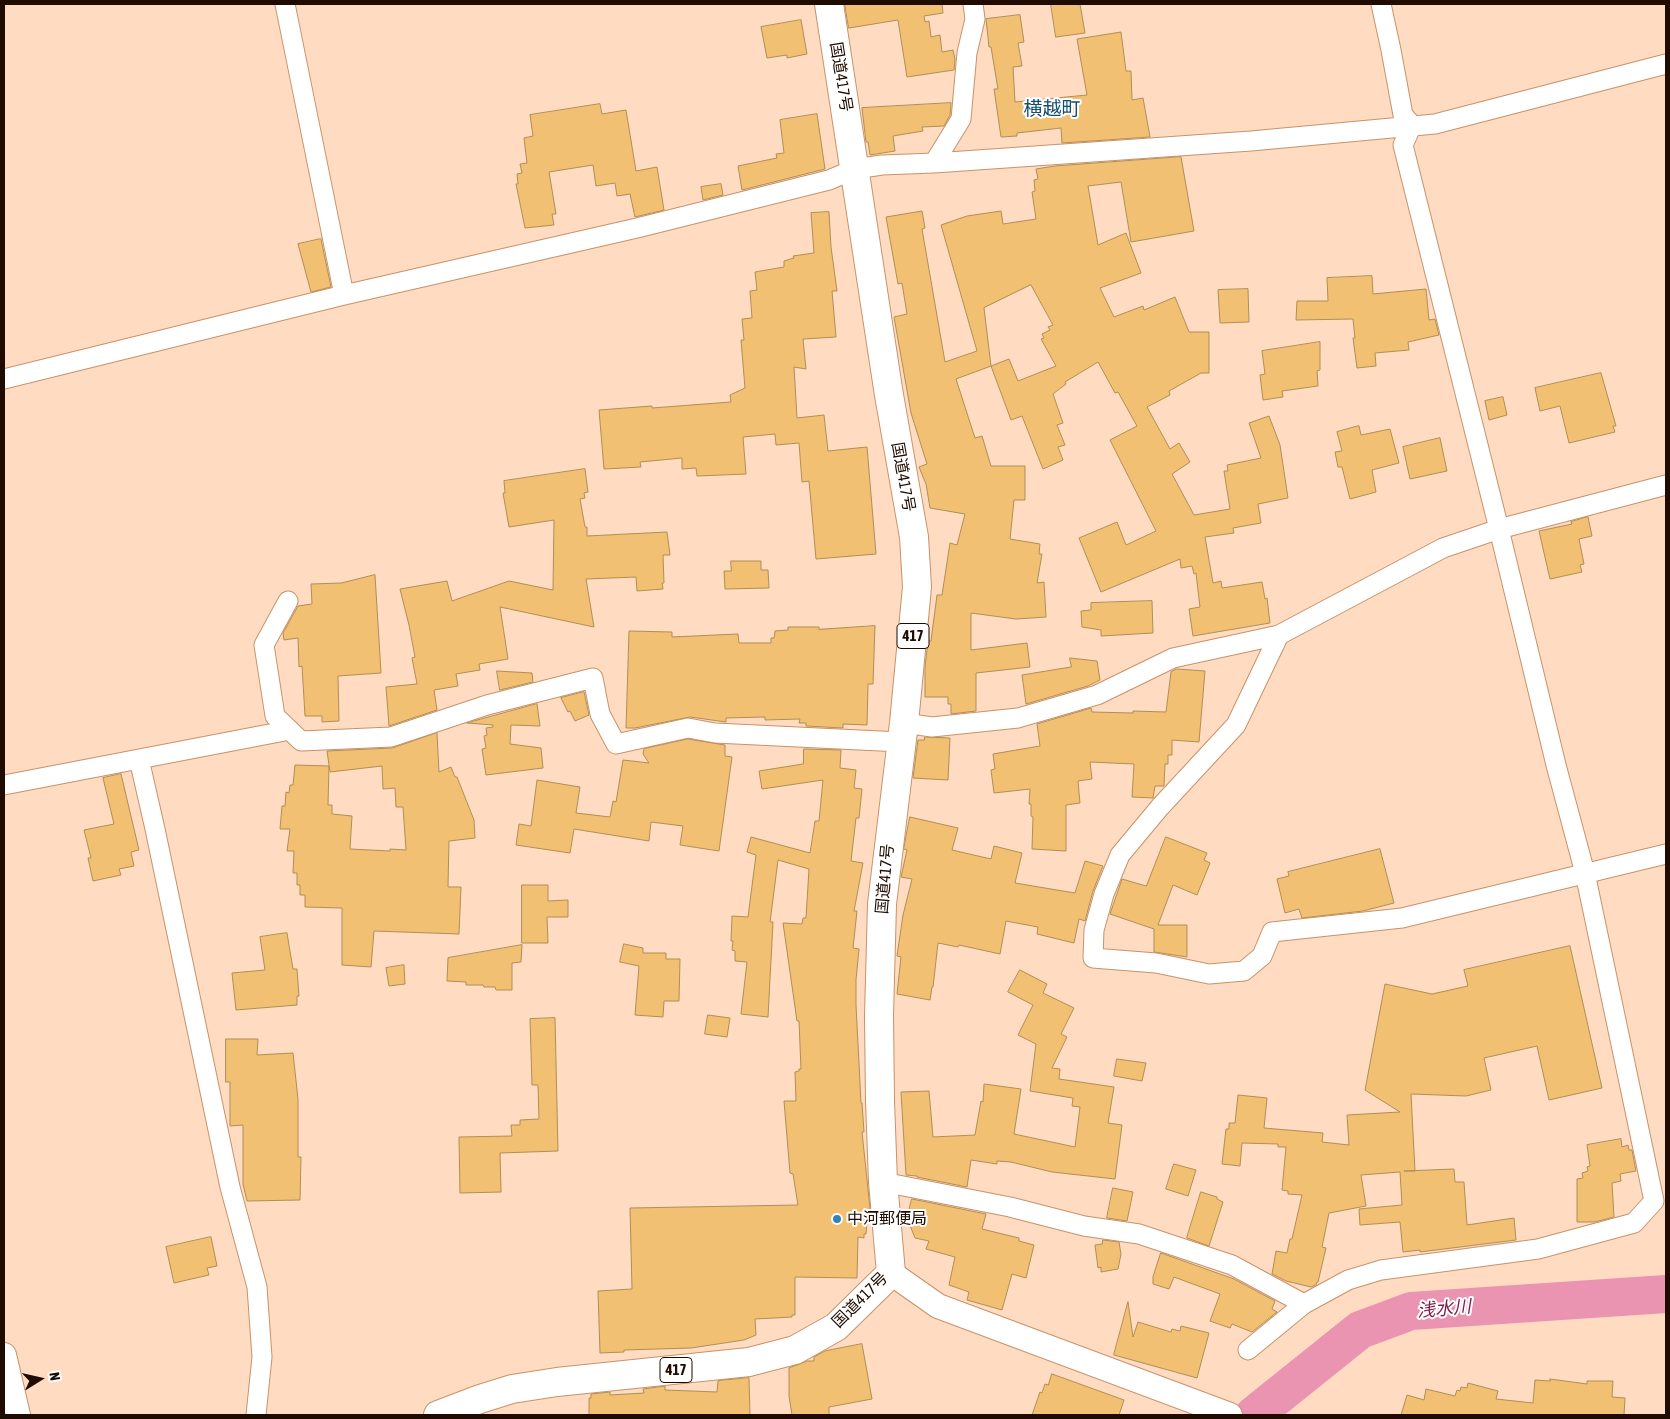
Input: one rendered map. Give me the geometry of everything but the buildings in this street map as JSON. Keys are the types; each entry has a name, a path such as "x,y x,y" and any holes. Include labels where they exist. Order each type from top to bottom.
{"highway":[{"name":"国道417号","path":"438,1415 512,1389 557,1382 748,1362 795,1350 836,1327 891,1273 883,1182 880,1101 879,1016 882,904 917,587 914,537 889,396 829,4"}],"street":[{"path":"285,4 344,295"},
{"path":"934,163 961,119 968,53 975,19 973,4"},
{"path":"1380,4 1403,115 1412,125"},
{"path":"4,379 344,295 637,228 829,180 855,169 882,165 1251,141 1435,124 1666,64"},
{"path":"1248,1350 1304,1304 1348,1280 1381,1270 1538,1249 1634,1222 1654,1201 1585,873 1556,765 1403,145 1412,125"},
{"path":"288,601 264,645 275,716 301,741 391,737 487,705 593,678 600,714 616,744 688,728 715,733 902,733 1018,718 1097,695 1172,658 1279,635 1443,548 1499,529 1666,484"},
{"path":"1279,635 1236,725 1160,807 1120,855 1104,894 1094,930 1093,958 1156,964 1209,974 1244,972 1262,956 1272,932 1402,918 1666,854"},
{"path":"4,785 290,730"},
{"path":"139,760 230,1187 257,1288 262,1358 256,1415"},
{"path":"883,1182 1010,1207 1084,1226 1139,1234 1232,1265 1304,1304"},
{"path":"891,1273 938,1306 1230,1415"},
{"path":"4,1355 18,1415"}],"waterway":[{"name":"浅水川","path":"1254,1415 1360,1330 1411,1311 1666,1294"}],"place":[{"name":"中河郵便局","path":"837,1219"}],"district":[{"name":"横越町","path":"1052,109"}]}
